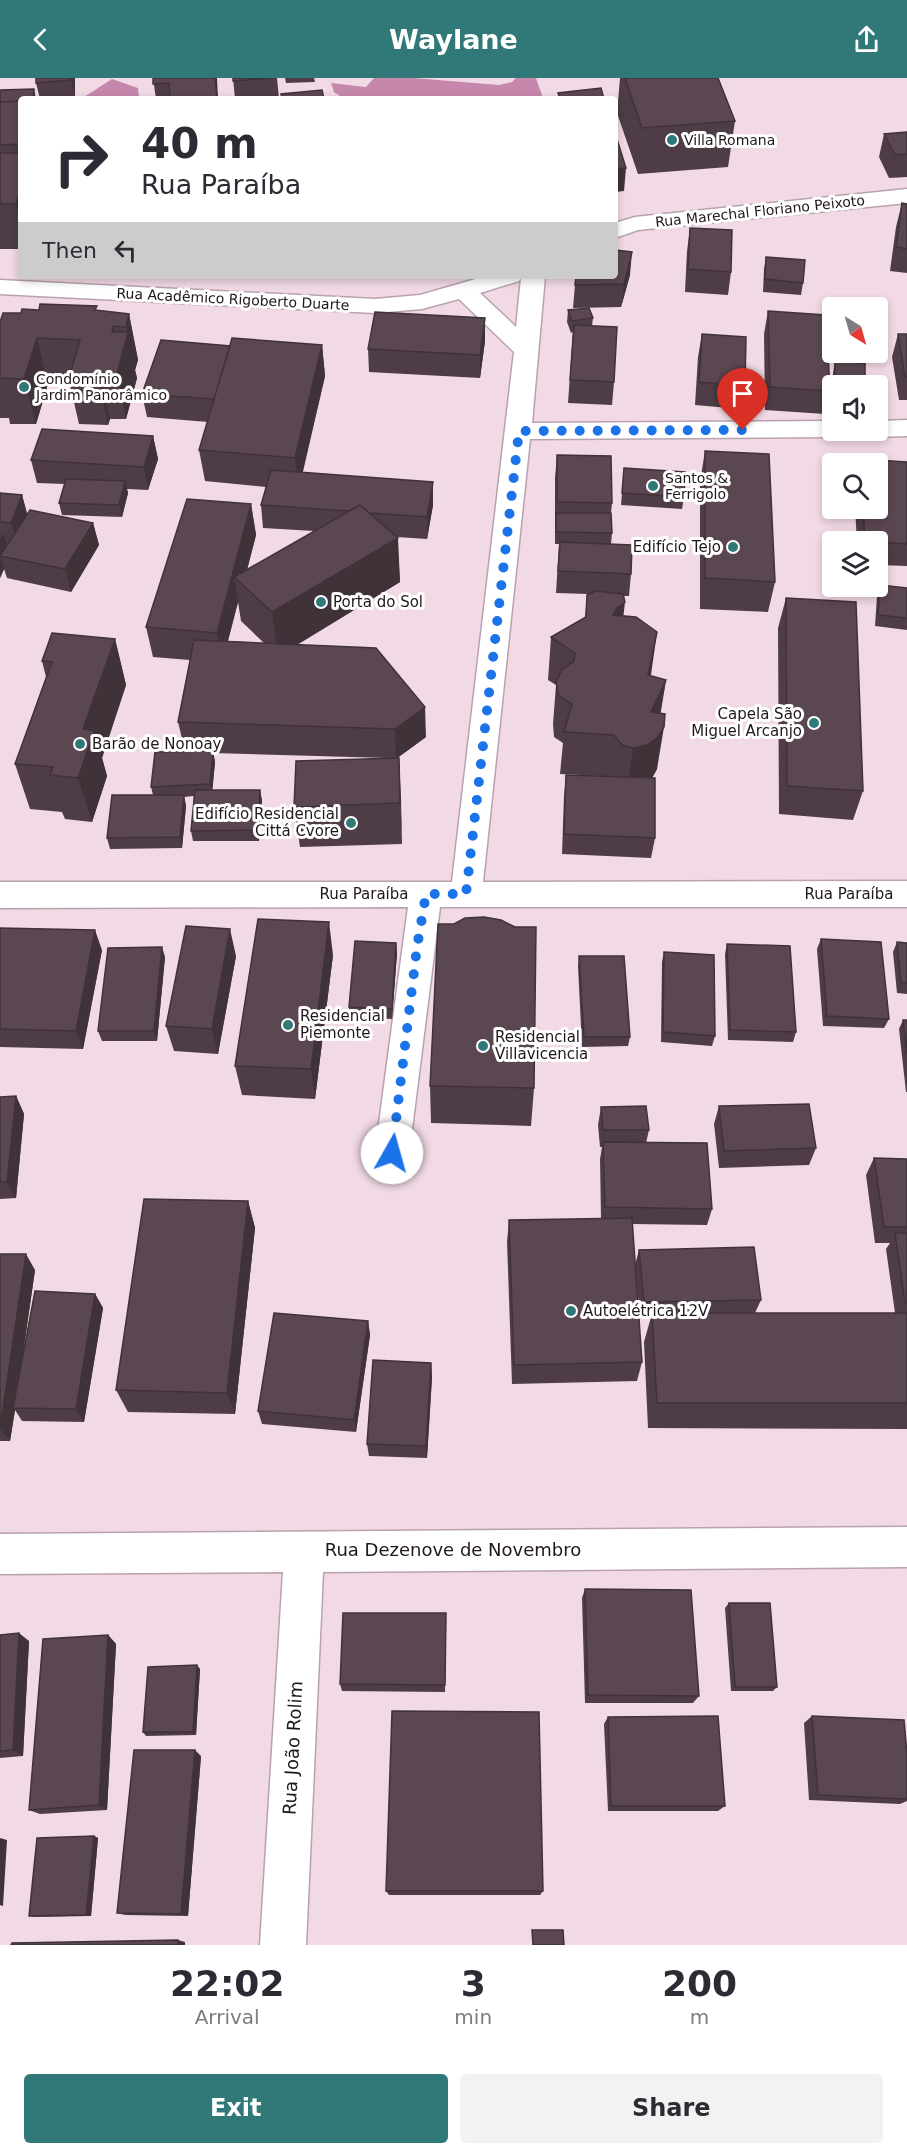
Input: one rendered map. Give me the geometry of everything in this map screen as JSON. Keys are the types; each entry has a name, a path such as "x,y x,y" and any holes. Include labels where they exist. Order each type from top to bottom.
{"street":[{"name":"Rua Marechal Floriano Peixoto","path":"618,230 635,224 907,196"},
{"name":"Rua Acadêmico Rigoberto Duarte","path":"0,287 192,286 375,306 422,302 502,279"},
{"path":"466,894 519,431 533,279"},
{"path":"464,291 526,350"},
{"path":"888,429 907,428"},
{"path":"519,431 822,429"},
{"path":"392,1153 417,947 426,894"},
{"name":"Rua Paraíba","path":"0,895 907,894"},
{"name":"Rua Dezenove de Novembro","path":"0,1554 907,1547"},
{"name":"Rua João Rolim","path":"283,1945 304,1552"}],"shaded area":[{"path":"374,78 413,78 499,85 512,82 516,78 536,78 542,96 340,96 334,92 331,83 366,87"},
{"path":"112,79 138,88 139,96 86,96"}],"building":[{"path":"36,78 71,78 71,80 36,83"},
{"path":"153,78 215,78 217,96 170,96 169,83 153,84"},
{"path":"233,78 275,78 233,81"},
{"path":"625,78 718,78 735,121 642,128"},
{"path":"601,88 603,96 559,96 558,93"},
{"path":"34,89 33,96 18,96 18,101 0,102 0,90"},
{"path":"322,90 323,96 281,96 281,94"},
{"path":"18,101 18,144 0,145 0,102"},
{"path":"907,132 907,154 895,155 884,134"},
{"path":"618,143 626,168 618,169"},
{"path":"0,153 18,153 16,204 0,204"},
{"path":"902,203 907,204 907,249 896,247"},
{"path":"690,228 732,230 731,272 688,269"},
{"path":"618,250 632,252 624,284 575,285 576,279 618,279"},
{"path":"766,257 805,260 803,283 765,279"},
{"path":"40,304 97,306 95,310 129,314 126,327 113,326 112,332 128,332 117,374 100,373 98,379 69,378 80,340 37,338 24,379 0,378 0,322 3,313 21,313 22,309 39,310"},
{"path":"589,308 593,318 572,321 568,310"},
{"path":"768,311 822,315 822,363 829,363 829,375 822,375 822,390 770,387"},
{"path":"375,312 485,318 480,355 368,349"},
{"path":"574,325 617,327 614,382 570,380"},
{"path":"702,334 746,337 745,386 699,382"},
{"path":"898,334 907,334 907,377 905,377"},
{"path":"232,338 322,345 295,458 199,450"},
{"path":"161,340 230,346 214,399 142,394"},
{"path":"835,363 865,363 865,375 835,375"},
{"path":"42,429 153,436 144,467 31,460"},
{"name":"Edifício Tejo","path":"705,451 769,454 775,582 705,578"},
{"path":"557,455 611,456 612,503 557,502"},
{"path":"888,461 907,462 907,544 888,543 888,531 864,531 864,519 888,519"},
{"path":"624,468 685,472 684,497 622,493"},
{"path":"271,470 433,482 427,517 369,513 360,505 349,511 261,505"},
{"path":"66,479 125,481 119,505 59,503"},
{"path":"0,493 22,495 11,523 0,522"},
{"path":"187,499 251,504 217,633 146,627"},
{"path":"360,505 398,538 272,612 234,577"},
{"path":"30,510 93,523 65,569 0,556"},
{"path":"556,513 611,513 612,533 556,532"},
{"path":"560,542 632,545 631,574 558,571"},
{"path":"888,586 907,588 907,618 878,615 879,597 888,597"},
{"path":"596,591 623,594 625,602 616,609 613,615 636,617 657,632 648,675 666,680 651,712 665,714 664,727 657,738 647,745 633,748 622,745 614,735 564,732 572,704 558,695 556,681 563,669 574,661 575,653 551,637 586,617 587,595"},
{"name":"Capela São Miguel Arcanjo","path":"786,598 856,602 863,791 787,786"},
{"path":"52,633 115,639 83,729 94,731 78,778 50,775 53,767 15,764 52,662 42,661"},
{"path":"194,640 376,648 425,707 395,729 178,722"},
{"path":"213,751 210,784 151,787 155,752"},
{"path":"399,758 400,803 294,807 296,761"},
{"path":"566,775 655,778 655,838 564,834"},
{"path":"195,790 260,790 257,830 191,831"},
{"path":"112,795 184,795 180,837 107,838"},
{"name":"Residencial Villavicencia","path":"484,917 501,920 515,927 536,927 534,1088 430,1086 438,924 454,924 465,918"},
{"name":"Residencial Piemonte","path":"258,919 329,922 311,1069 235,1066"},
{"path":"186,926 230,929 212,1029 166,1026"},
{"path":"0,928 95,930 76,1031 0,1029"},
{"path":"821,939 881,942 889,1019 827,1016"},
{"path":"355,941 396,943 392,1009 349,1007"},
{"path":"897,942 907,943 907,983 901,983"},
{"path":"727,944 790,946 796,1032 730,1030"},
{"path":"162,947 154,1031 98,1031 108,948"},
{"path":"664,952 714,955 715,1036 663,1032"},
{"path":"579,956 624,956 630,1037 584,1037"},
{"path":"903,1020 907,1020 907,1053"},
{"path":"16,1096 7,1182 0,1182 0,1097"},
{"path":"809,1104 816,1148 724,1151 719,1106"},
{"path":"646,1106 649,1130 603,1130 601,1107"},
{"path":"603,1142 707,1143 712,1209 605,1207"},
{"path":"874,1158 907,1159 907,1227 884,1227"},
{"path":"144,1199 248,1201 227,1393 116,1390"},
{"name":"Autoelétrica 12V","path":"632,1218 642,1362 514,1365 509,1220"},
{"path":"895,1233 907,1233 907,1303 905,1303"},
{"path":"754,1247 761,1300 644,1302 639,1250"},
{"path":"0,1254 26,1254 0,1429"},
{"path":"35,1291 95,1294 76,1409 13,1408"},
{"path":"274,1313 368,1321 354,1420 258,1411"},
{"path":"652,1313 907,1313 907,1403 657,1403"},
{"path":"373,1360 431,1363 426,1446 367,1444"},
{"path":"585,1589 691,1590 699,1696 588,1695"},
{"path":"729,1603 770,1603 777,1687 735,1687"},
{"path":"343,1613 446,1613 445,1685 340,1684"},
{"path":"19,1633 13,1750 0,1751 0,1635"},
{"path":"108,1635 99,1805 29,1810 43,1639"},
{"path":"197,1665 193,1732 143,1732 148,1667"},
{"path":"392,1711 539,1712 543,1891 386,1891"},
{"path":"718,1716 725,1806 611,1806 608,1717"},
{"path":"812,1716 904,1720 907,1799 818,1795"},
{"path":"134,1750 195,1750 181,1914 117,1913"},
{"path":"94,1836 86,1915 29,1916 37,1838"},
{"path":"532,1930 563,1930 564,1945 533,1945"},
{"path":"178,1940 178,1945 11,1945 12,1943"}],"place":[{"name":"Villa Romana","path":"672,140"},
{"name":"Condomínio Jardim Panorâmico","path":"24,387"},
{"name":"Santos & Ferrigolo","path":"653,486"},
{"name":"Edifício Tejo","path":"733,547"},
{"name":"Porta do Sol","path":"321,602"},
{"name":"Capela São Miguel Arcanjo","path":"814,723"},
{"name":"Barão de Nonoay","path":"80,744"},
{"name":"Edifício Residencial Cittá Cvore","path":"351,823"},
{"name":"Residencial Piemonte","path":"288,1025"},
{"name":"Residencial Villavicencia","path":"483,1046"},
{"name":"Autoelétrica 12V","path":"571,1311"}],"route":[{"path":"392,1153 417,947 426,894 466,894 519,431 743,430"}]}
